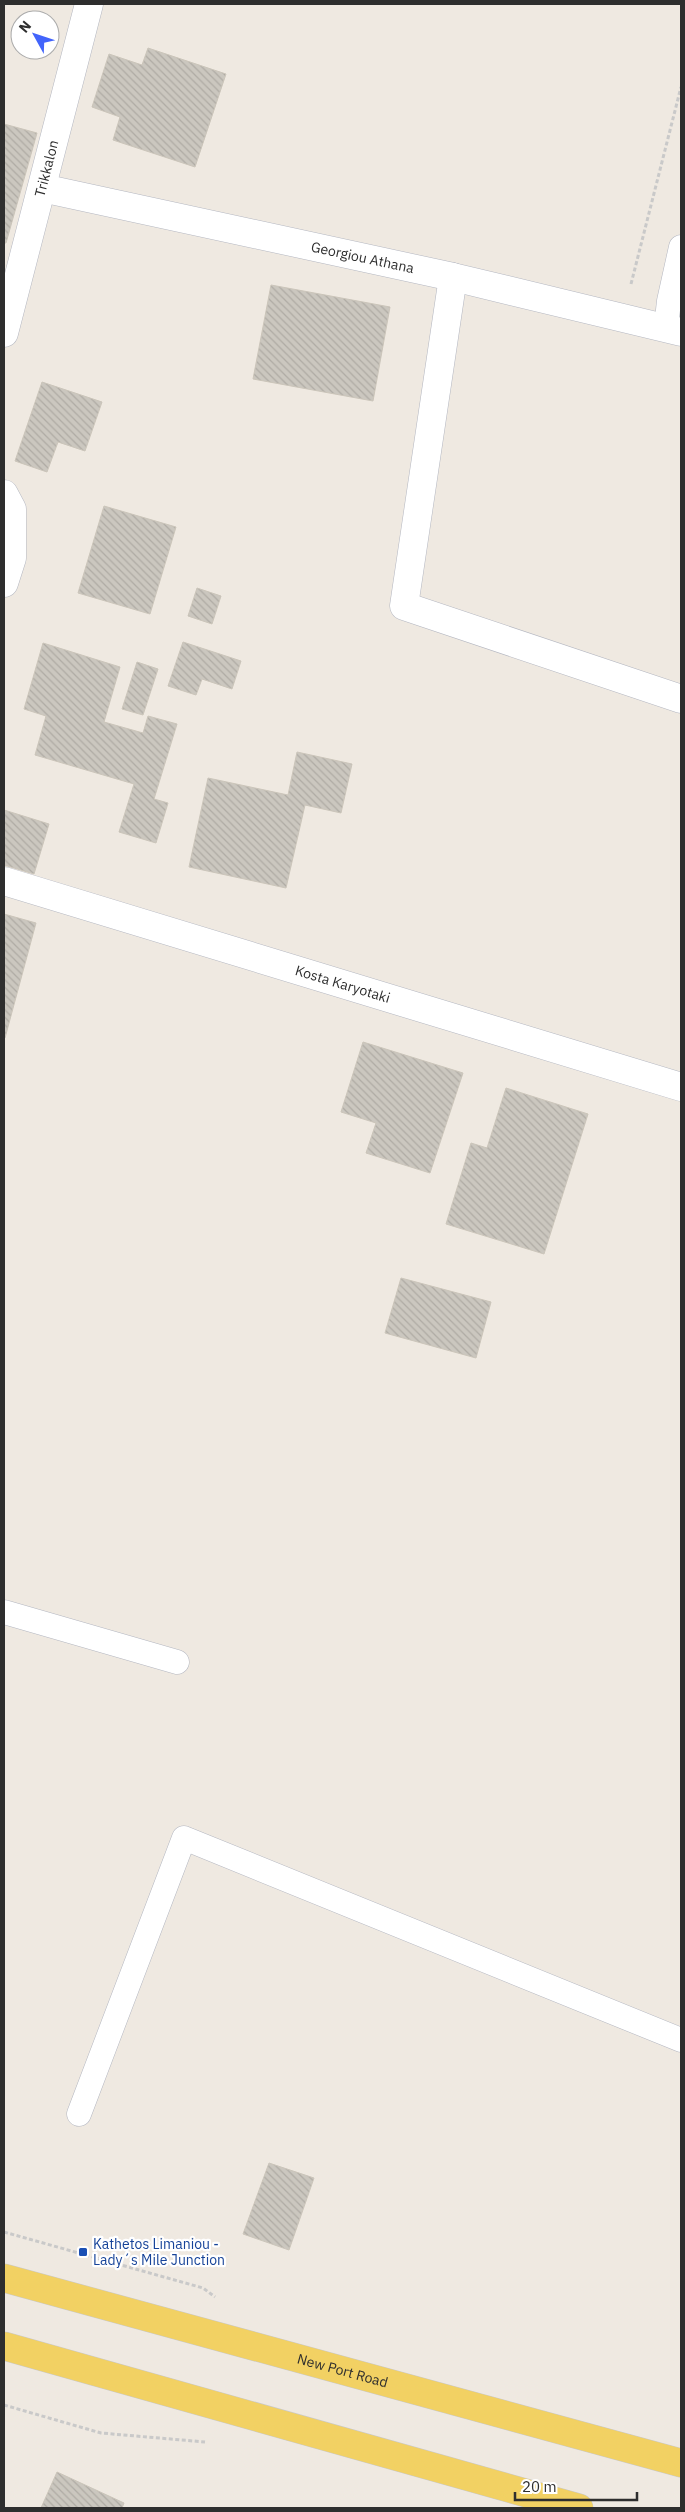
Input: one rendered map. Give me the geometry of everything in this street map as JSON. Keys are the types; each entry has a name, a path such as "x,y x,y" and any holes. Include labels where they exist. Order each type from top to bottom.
{"main road":[{"name":"New Port Road","path":"4,2278 681,2463"},
{"path":"4,2346 579,2508"}],"street":[{"name":"Trikkalon","path":"4,333 89,4"},
{"name":"Georgiou Athana","path":"42,188 453,277 673,330"},
{"path":"453,277 404,606 681,699"},
{"path":"4,494 12,509 12,558 4,583"},
{"name":"Kosta Karyotaki","path":"4,880 681,1087"}],"lane":[{"path":"673,330 669,301 681,247"},
{"path":"4,1612 177,1662"},
{"path":"79,2114 184,1838 681,2040"}],"path":[{"path":"622,318 681,87"},
{"path":"4,2405 100,2433 208,2442"}],"building":[{"path":"148,48 226,74 195,167 113,140 120,117 92,107 109,54 142,65"},
{"path":"4,124 37,133 6,243 4,243"},
{"path":"271,285 390,307 373,401 253,379"},
{"path":"42,382 102,402 85,451 58,442 47,472 15,461"},
{"path":"104,506 176,527 150,614 78,593"},
{"path":"197,588 221,596 212,624 188,616"},
{"path":"183,642 241,661 232,689 202,679 196,695 168,686"},
{"path":"43,643 120,667 104,722 143,733 148,716 177,724 154,799 168,803 156,843 119,832 134,784 35,755 46,716 24,709"},
{"path":"137,662 158,669 143,715 122,709"},
{"path":"297,752 352,764 341,813 305,805 286,888 189,867 208,778 288,795"},
{"path":"4,810 49,824 34,874 4,865"},
{"path":"4,914 36,923 5,1038 4,1038"},
{"path":"363,1042 463,1073 430,1173 366,1153 376,1123 341,1112"},
{"path":"506,1088 588,1114 544,1254 446,1224 471,1143 487,1148"},
{"path":"401,1278 491,1302 476,1358 385,1333"},
{"path":"269,2163 314,2178 289,2250 243,2234"},
{"path":"57,2472 124,2503 122,2508 41,2508"}],"place":[{"name":"Kathetos Limaniou - Lady´s Mile Junction","path":"83,2252"}]}
